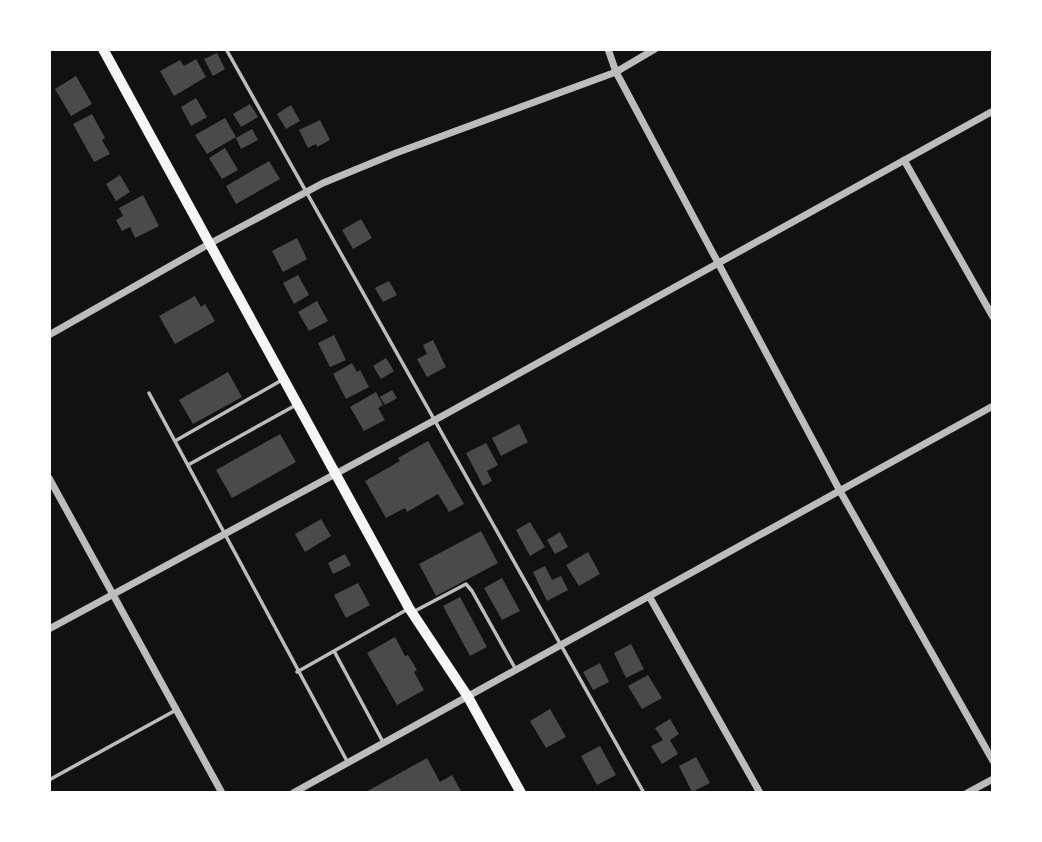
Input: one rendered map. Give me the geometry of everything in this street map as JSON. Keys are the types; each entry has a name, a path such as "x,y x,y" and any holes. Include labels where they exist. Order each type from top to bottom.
{"main road":[{"path":"103,49 411,610 468,697 521,793"}],"street":[{"path":"608,49 616,72 840,491 993,761"},
{"path":"49,335 307,192 396,153 616,72 655,49"},
{"path":"49,629 435,420 993,111"},
{"path":"904,160 993,317"},
{"path":"293,793 993,406"},
{"path":"50,481 222,793"},
{"path":"649,596 760,793"},
{"path":"967,793 993,779"}],"lane":[{"path":"226,49 644,793"},
{"path":"175,441 284,379"},
{"path":"149,393 348,763"},
{"path":"188,466 298,404"},
{"path":"297,672 411,610 466,584 516,670"},
{"path":"334,651 383,744"},
{"path":"49,780 176,710"}],"building":[{"path":"217,53 225,69 213,76 204,59"},
{"path":"196,59 206,77 174,96 160,71 180,60 184,66"},
{"path":"76,76 92,104 71,116 55,89"},
{"path":"196,98 207,117 191,126 181,107"},
{"path":"250,104 258,117 241,127 233,114"},
{"path":"291,105 300,121 286,129 277,114"},
{"path":"92,114 110,154 94,162 73,124"},
{"path":"225,118 236,137 207,154 195,135"},
{"path":"320,120 330,140 317,147 316,144 308,148 299,130"},
{"path":"252,129 258,140 241,149 236,138"},
{"path":"225,148 238,170 222,179 209,158"},
{"path":"269,161 280,179 236,204 226,186"},
{"path":"120,175 130,192 116,201 106,184"},
{"path":"143,195 159,226 135,238 130,227 122,231 116,220 123,216 119,208"},
{"path":"361,219 372,238 353,249 342,230"},
{"path":"297,238 307,259 283,272 272,251"},
{"path":"298,275 309,295 294,304 283,283"},
{"path":"389,281 397,295 383,302 375,288"},
{"path":"195,296 201,307 205,304 215,321 175,344 159,316"},
{"path":"317,301 328,321 309,331 298,312"},
{"path":"334,335 346,360 330,367 318,343"},
{"path":"433,340 446,367 427,377 417,359 427,354 423,345"},
{"path":"386,358 394,371 381,379 373,366"},
{"path":"352,363 357,372 360,370 369,387 346,399 333,374"},
{"path":"228,372 242,397 193,424 179,400"},
{"path":"392,390 397,398 385,405 380,397"},
{"path":"376,392 383,405 378,408 385,420 364,431 350,407"},
{"path":"519,424 528,442 501,456 492,438"},
{"path":"280,434 296,462 232,498 216,470"},
{"path":"428,441 464,504 449,512 438,494 407,512 405,508 386,518 365,481"},
{"path":"486,443 498,465 487,471 492,481 483,486 466,453"},
{"path":"321,519 331,536 305,552 295,534"},
{"path":"530,522 545,547 530,556 516,530"},
{"path":"481,531 498,563 436,596 419,564"},
{"path":"560,532 568,547 555,554 547,540"},
{"path":"588,552 600,574 579,586 566,565"},
{"path":"345,554 351,565 333,574 328,563"},
{"path":"545,566 552,580 561,576 568,590 547,601 533,572"},
{"path":"502,578 520,611 502,620 484,588"},
{"path":"358,583 370,605 346,618 334,595"},
{"path":"460,597 487,647 470,656 443,606"},
{"path":"395,637 405,656 408,655 417,670 414,672 424,690 397,705 367,653"},
{"path":"631,644 644,669 626,678 614,653"},
{"path":"600,663 609,682 593,690 583,672"},
{"path":"648,675 662,698 642,709 628,686"},
{"path":"550,709 566,737 546,748 530,721"},
{"path":"670,719 679,734 670,740 678,754 662,764 651,746 663,740 655,728"},
{"path":"600,746 616,775 597,785 581,756"},
{"path":"696,757 710,783 692,792 679,766"},
{"path":"427,758 440,782 452,775 462,793 364,793"}]}
